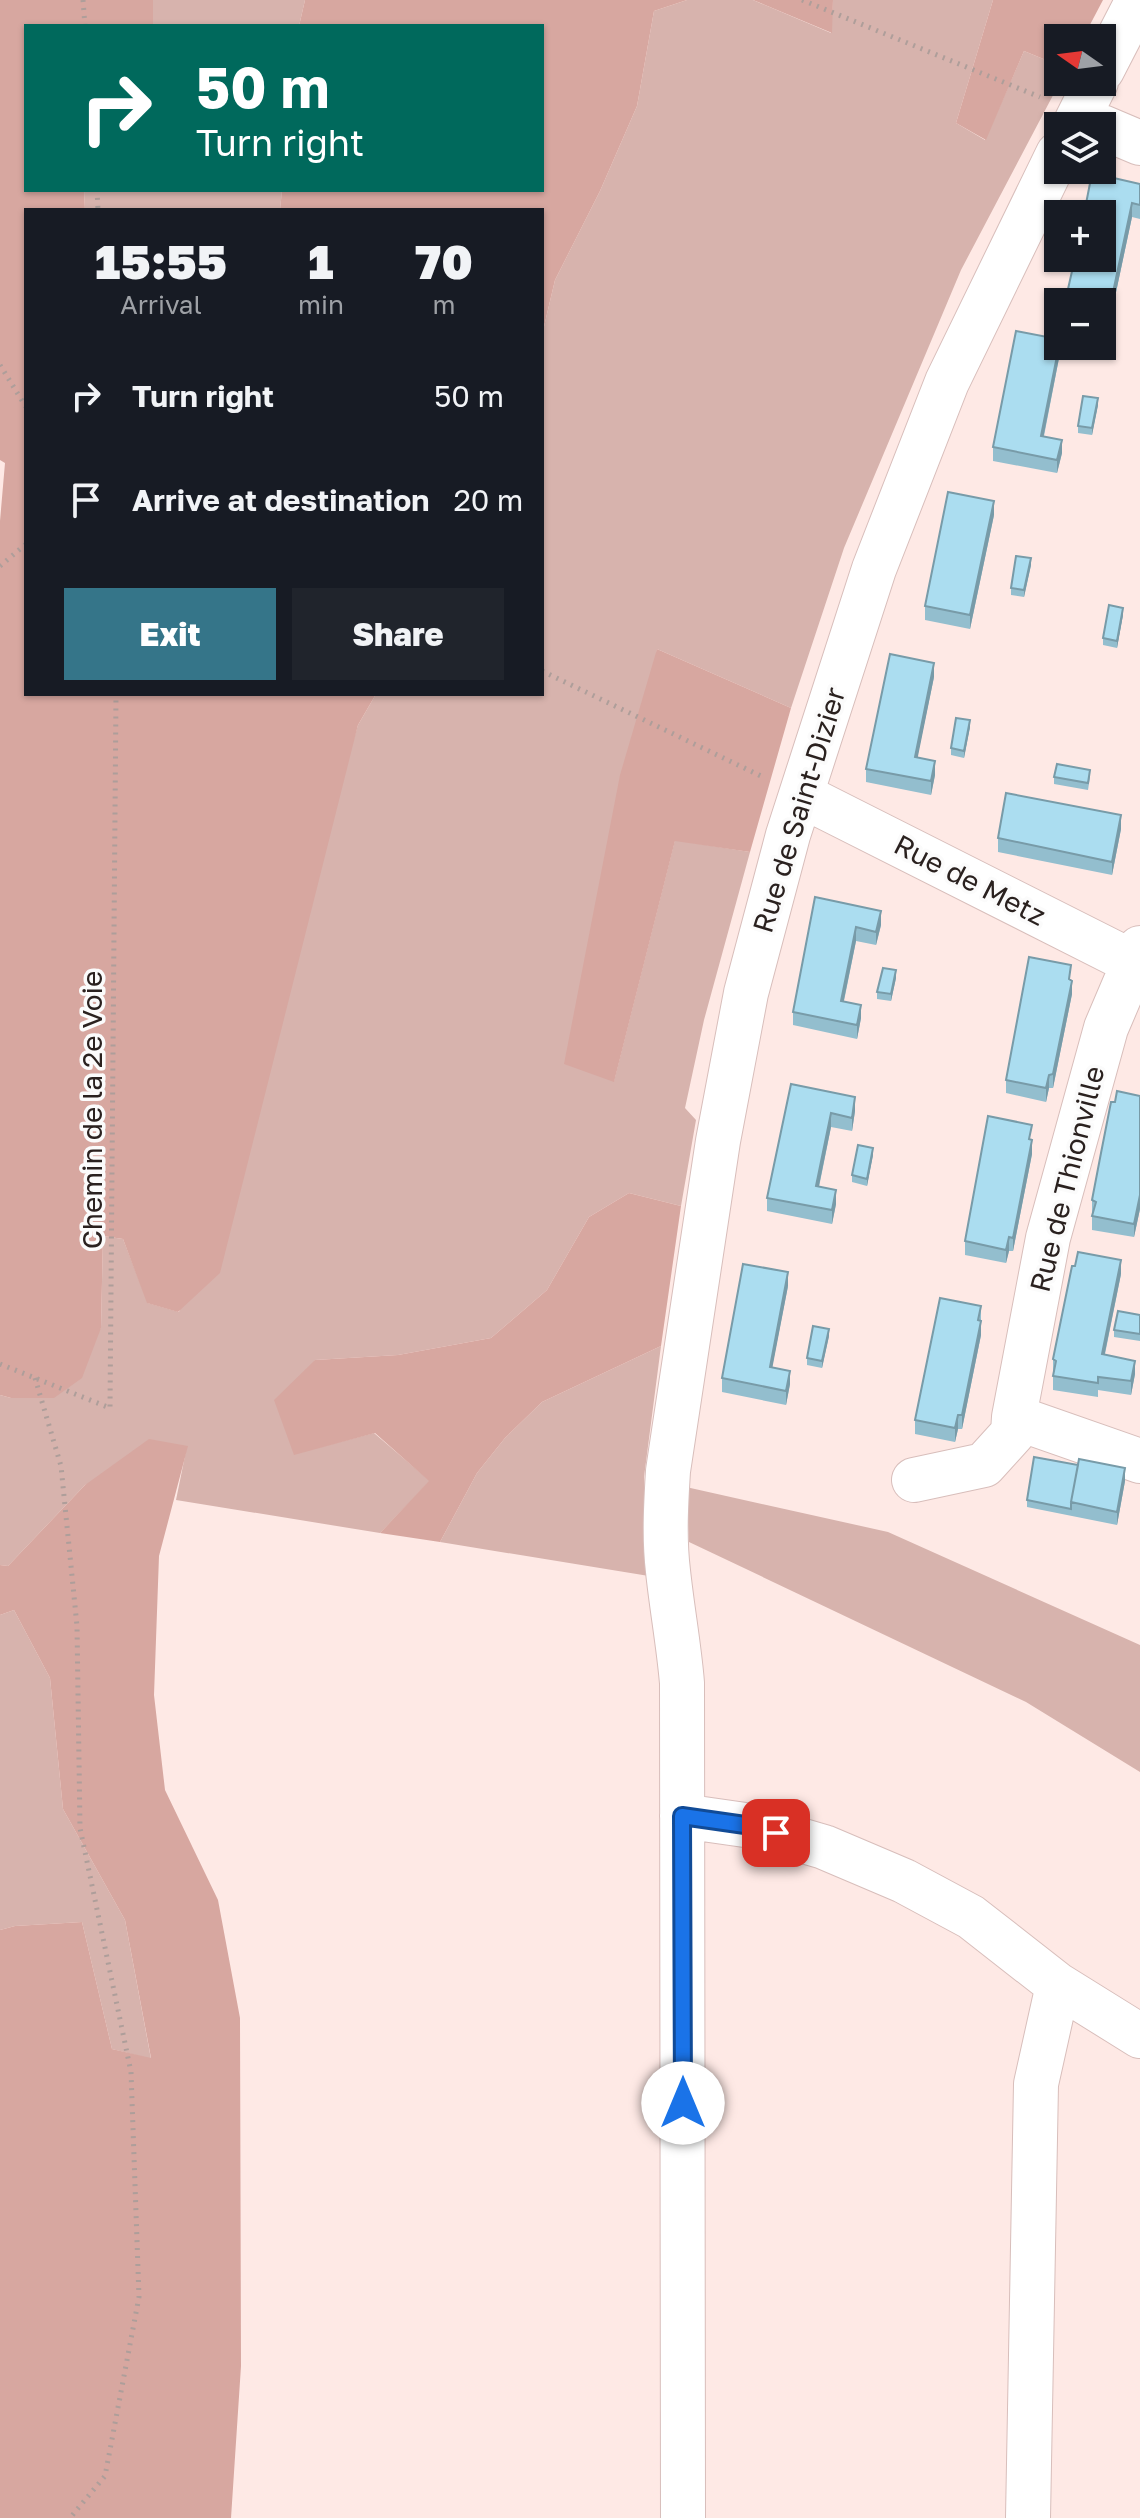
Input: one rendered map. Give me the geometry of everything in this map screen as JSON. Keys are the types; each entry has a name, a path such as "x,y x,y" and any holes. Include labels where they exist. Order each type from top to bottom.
{"street":[{"path":"1116,43 1138,0"},
{"path":"1116,129 1140,143"},
{"name":"Rue de Saint-Dizier","path":"683,2518 682,1683 679,1640 667,1568 666,1502 668,1471 718,1141 746,993 801,795 874,569 947,382 1044,183"},
{"name":"Rue de Metz","path":"801,795 1139,959"},
{"name":"Rue de Thionville","path":"914,1480 984,1465 1013,1433 1048,1238 1106,1028 1139,959"},
{"path":"1014,1417 1140,1461"},
{"path":"682,1816 752,1826 824,1847 904,1881 971,1917 1058,1985 1140,2036"},
{"path":"1028,2518 1036,2084 1058,1985"}],"path":[{"path":"83,0 85,24"},
{"path":"802,0 1083,112"},
{"path":"0,365 24,404"},
{"path":"0,566 24,546"},
{"path":"544,672 801,795"},
{"name":"Chemin de la 2e Voie","path":"0,1364 110,1408 116,696"},
{"path":"35,1378 61,1466 77,1626 80,1828 131,2072 139,2297 105,2476 70,2518"}],"shaded area":[{"path":"0,0 153,0 153,24 24,24 24,192 84,192 85,208 24,208 24,696 375,696 358,725 220,1273 178,1312 147,1303 123,1239 103,1236 101,1328 82,1378 54,1398 0,1395 0,521 5,463 0,460"},
{"path":"153,0 305,0 299,24 153,24"},
{"path":"305,0 687,0 654,11 637,106 600,191 555,280 544,327 544,208 280,208 282,192 544,192 544,24 299,24"},
{"path":"687,0 753,0 831,33 833,0 993,0 956,123 985,140 1024,51 1044,59 1044,96 1053,96 961,270 844,548 791,708 657,649 614,1081 675,840 750,852 704,1020 685,1108 696,1120 681,1206 629,1193 589,1217 547,1290 491,1338 398,1355 315,1360 294,1454 374,1433 430,1481 380,1533 176,1500 187,1446 85,1485 8,1566 0,1565 0,1395 11,1398 101,1328 103,1236 123,1239 148,1303 179,1312 358,725 375,696 544,696 544,327 555,280 600,191 637,106 654,11"},
{"path":"753,0 833,0 832,33"},
{"path":"993,0 1103,0 1090,24 1044,24 1044,59 1024,51 986,140 956,123"},
{"path":"84,192 282,192 280,208 85,208"},
{"path":"657,649 791,708 750,852 675,841 614,1082 564,1064 620,775"},
{"path":"629,1193 681,1206 661,1346 542,1402 505,1438 477,1473 440,1542 380,1533 429,1481 375,1433 294,1455 274,1400 315,1360 398,1355 491,1338 547,1290 589,1217"},
{"path":"661,1346 644,1477 646,1522 655,1577 440,1542 477,1473 505,1438 542,1402"},
{"path":"149,1439 188,1446 159,1556 154,1695 165,1790 218,1900 240,2018 241,2366 231,2518 0,2518 0,1930 15,1926 82,1922 112,2049 151,2058 125,1920 63,1809 50,1678 14,1610 0,1615 0,1565 8,1566 85,1485"},
{"path":"686,1487 888,1532 1140,1645 1140,1772 1026,1702 689,1542"},
{"path":"14,1610 50,1678 63,1809 125,1920 151,2059 112,2049 82,1922 15,1926 0,1930 0,1615"}],"building":[{"path":"1116,178 1140,184 1140,205 1132,203 1114,288 1068,288 1072,272 1116,272 1116,200 1087,200 1090,184 1116,184"},
{"path":"1016,331 1044,336 1044,360 1056,360 1041,436 1062,440 1057,460 993,447"},
{"path":"1083,396 1098,398 1092,428 1078,426"},
{"path":"948,492 994,501 970,615 925,606"},
{"path":"1016,556 1031,558 1024,590 1011,588"},
{"path":"1109,605 1123,608 1117,641 1103,638"},
{"path":"890,654 934,663 915,757 935,761 931,781 866,769"},
{"path":"956,718 970,720 964,751 951,748"},
{"path":"1057,764 1090,770 1088,783 1054,777"},
{"path":"1006,793 1121,815 1112,862 998,838"},
{"path":"815,897 881,911 876,932 856,927 841,1001 861,1005 857,1025 793,1012"},
{"path":"1029,957 1071,965 1069,979 1072,981 1053,1074 1049,1075 1046,1088 1006,1080"},
{"path":"883,968 896,970 891,994 877,992"},
{"path":"791,1084 855,1097 852,1118 831,1113 816,1186 836,1190 832,1210 767,1198"},
{"path":"1117,1091 1140,1096 1140,1195 1134,1224 1092,1216 1096,1202 1092,1200 1111,1102 1115,1102"},
{"path":"988,1116 1032,1125 1029,1139 1032,1140 1013,1238 1009,1237 1006,1250 965,1241"},
{"path":"858,1145 873,1148 867,1179 852,1175"},
{"path":"1078,1252 1121,1260 1102,1354 1135,1361 1131,1381 1098,1377 1098,1383 1053,1376 1056,1361 1053,1359 1072,1266 1075,1266"},
{"path":"743,1264 788,1272 770,1367 790,1371 786,1391 722,1378"},
{"path":"940,1298 981,1306 978,1320 981,1321 962,1415 958,1415 955,1428 915,1420"},
{"path":"1118,1311 1140,1315 1140,1334 1114,1330"},
{"path":"813,1326 829,1329 822,1361 807,1358"},
{"path":"1034,1457 1078,1465 1071,1509 1027,1500"},
{"path":"1079,1459 1125,1468 1117,1512 1071,1502"}],"route":[{"path":"683,2103 682,1816 752,1826 776,1833"}]}
